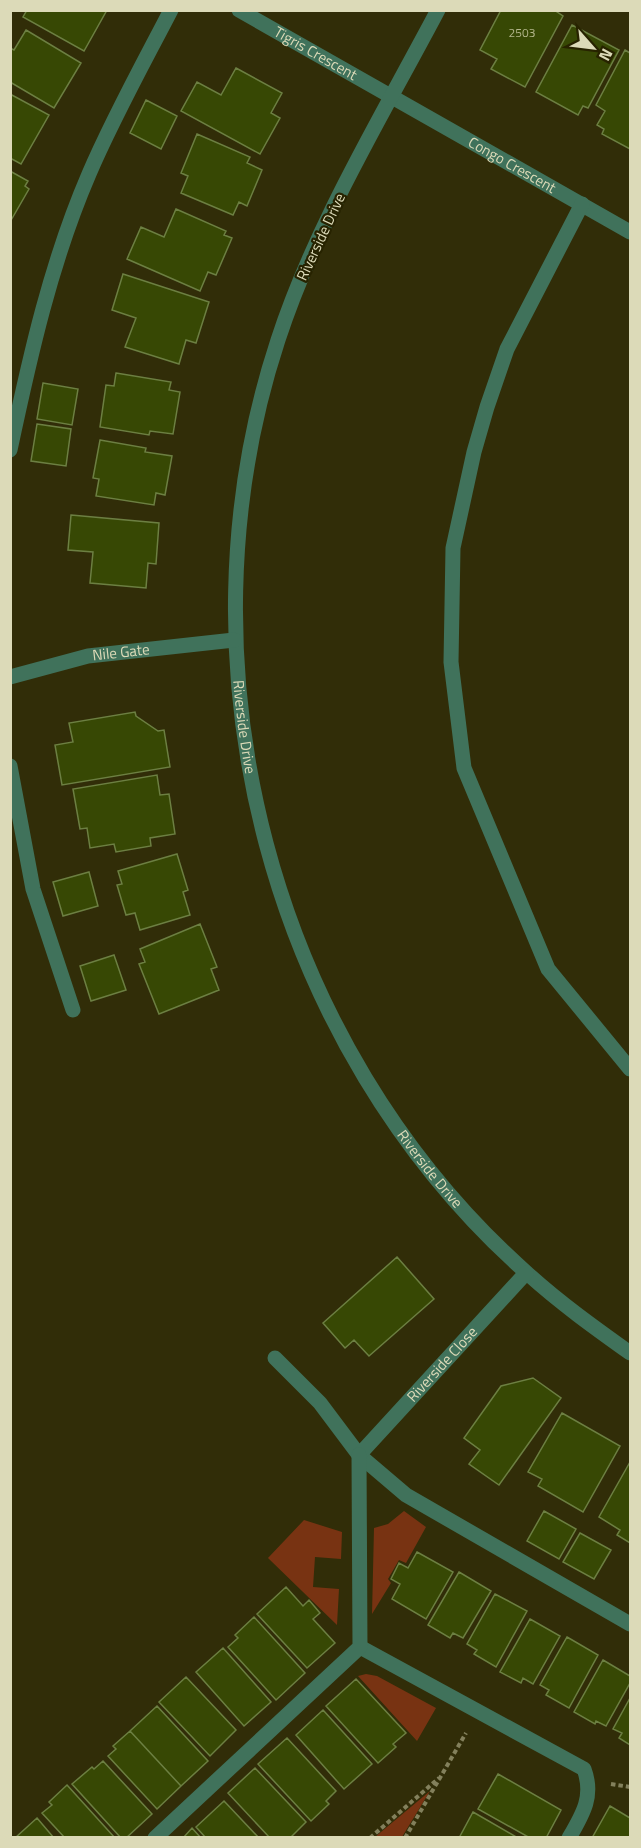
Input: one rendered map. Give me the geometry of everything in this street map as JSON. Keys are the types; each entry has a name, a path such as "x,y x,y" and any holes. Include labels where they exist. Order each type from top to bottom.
{"street":[{"path":"10,450 34,338 72,221 112,125 171,10"},
{"name":"Tigris Crescent","path":"239,10 393,95"},
{"name":"Riverside Drive","path":"438,10 325,224 297,288 263,393 245,485 236,572 234,640 243,732 260,822 291,925 313,978 367,1077 403,1133 457,1200 526,1273 630,1353"},
{"name":"Congo Crescent","path":"393,95 439,125 630,232"},
{"path":"582,204 507,349 483,418 453,548 450,662 464,768 548,969 630,1069"},
{"name":"Nile Gate","path":"10,677 88,656 234,640"},
{"path":"10,766 33,889 73,1010"},
{"name":"Riverside Close","path":"359,1455 526,1273"},
{"path":"275,1358 320,1403 359,1455 406,1495 630,1624"},
{"path":"155,1838 360,1647 359,1455"},
{"path":"360,1647 584,1769 589,1784 586,1808 569,1838"}],"path":[{"path":"405,1838 478,1712"},
{"path":"370,1838 442,1776"}],"shaded area":[{"path":"404,1511 426,1527 406,1563 399,1560 388,1579 391,1583 372,1614 374,1528 388,1524"},
{"path":"304,1520 342,1532 341,1559 315,1557 313,1587 339,1589 337,1625 268,1558"},
{"path":"366,1674 377,1676 436,1708 417,1741 358,1676"},
{"path":"430,1791 402,1837 375,1837"}],"building":[{"path":"27,10 107,10 84,51 23,17"},
{"path":"501,10 554,10 563,16 525,87 491,69 497,59 480,50"},
{"path":"572,25 619,50 588,108 583,106 578,115 536,92"},
{"path":"26,30 81,63 54,108 10,82 10,48 14,50"},
{"path":"625,50 630,53 630,149 602,134 604,129 597,125 605,111 596,105"},
{"path":"236,68 282,93 271,113 280,118 260,154 181,111 197,82 221,95"},
{"path":"10,94 49,115 21,164 10,158"},
{"path":"146,100 177,116 161,149 130,133"},
{"path":"197,134 250,157 247,163 262,170 247,206 239,202 233,215 181,193 188,176 181,173"},
{"path":"10,171 28,181 25,186 29,189 10,222"},
{"path":"176,209 226,231 224,235 232,238 216,275 208,272 200,291 127,259 141,227 164,237"},
{"path":"123,274 209,302 196,343 186,340 179,364 125,347 136,318 112,310"},
{"path":"116,373 171,382 169,390 180,392 173,434 150,431 149,435 100,427 106,385 114,386"},
{"path":"43,383 78,389 72,425 37,419"},
{"path":"37,424 71,429 66,466 31,461"},
{"path":"100,440 146,448 145,452 172,456 165,495 156,493 154,505 96,496 99,479 93,478"},
{"path":"71,515 159,523 156,564 148,563 146,588 90,583 93,552 68,550"},
{"path":"135,712 136,716 158,731 164,730 170,767 62,785 55,745 73,742 69,723"},
{"path":"157,775 160,795 169,794 175,834 150,838 151,846 116,852 114,844 90,848 87,828 80,829 73,789"},
{"path":"177,854 188,890 183,892 190,915 140,930 135,913 126,915 117,885 122,884 118,871"},
{"path":"89,872 98,906 63,916 53,882"},
{"path":"200,924 217,967 211,969 219,990 159,1014 139,964 145,962 140,949"},
{"path":"114,955 126,990 91,1001 80,966"},
{"path":"397,1257 434,1299 369,1356 354,1340 345,1348 323,1323"},
{"path":"533,1378 561,1398 499,1485 469,1464 480,1450 464,1438 501,1386"},
{"path":"562,1413 620,1446 583,1512 538,1486 542,1479 528,1472"},
{"path":"630,1462 630,1543 617,1535 620,1530 599,1517"},
{"path":"544,1511 576,1529 559,1559 527,1541"},
{"path":"580,1533 611,1550 594,1579 563,1562"},
{"path":"417,1552 453,1572 426,1619 392,1599 400,1584 391,1579 399,1563 408,1568"},
{"path":"459,1572 491,1591 463,1638 453,1633 450,1638 428,1625"},
{"path":"286,1587 303,1606 309,1600 320,1613 313,1619 335,1643 307,1668 257,1614"},
{"path":"495,1594 527,1611 496,1667 474,1654 477,1650 467,1644"},
{"path":"254,1617 305,1673 276,1700 228,1647 238,1638 235,1635"},
{"path":"530,1619 560,1636 533,1684 523,1678 521,1683 500,1672"},
{"path":"567,1637 598,1655 569,1708 546,1695 549,1690 540,1685"},
{"path":"223,1648 271,1702 244,1726 196,1672"},
{"path":"603,1660 630,1676 630,1683 606,1726 596,1721 595,1724 574,1712"},
{"path":"186,1677 236,1730 210,1756 159,1702"},
{"path":"356,1679 406,1733 393,1744 396,1747 378,1763 326,1706"},
{"path":"630,1698 630,1745 619,1738 622,1733 613,1729"},
{"path":"157,1706 208,1761 181,1786 130,1731"},
{"path":"323,1710 372,1764 344,1789 296,1735"},
{"path":"130,1731 181,1786 157,1809 108,1756 116,1749 113,1746"},
{"path":"287,1738 336,1791 326,1801 329,1804 311,1821 258,1764"},
{"path":"103,1761 152,1814 126,1838 121,1838 72,1784"},
{"path":"255,1768 306,1822 290,1838 270,1838 228,1793"},
{"path":"498,1774 561,1810 546,1838 530,1838 478,1809"},
{"path":"67,1785 115,1838 65,1838 42,1813 52,1805 49,1802"},
{"path":"224,1801 259,1838 206,1838 196,1827"},
{"path":"610,1806 630,1818 630,1838 592,1838"},
{"path":"473,1812 518,1838 459,1838"},
{"path":"37,1818 54,1838 15,1838"},
{"path":"192,1828 201,1838 183,1838"}]}
